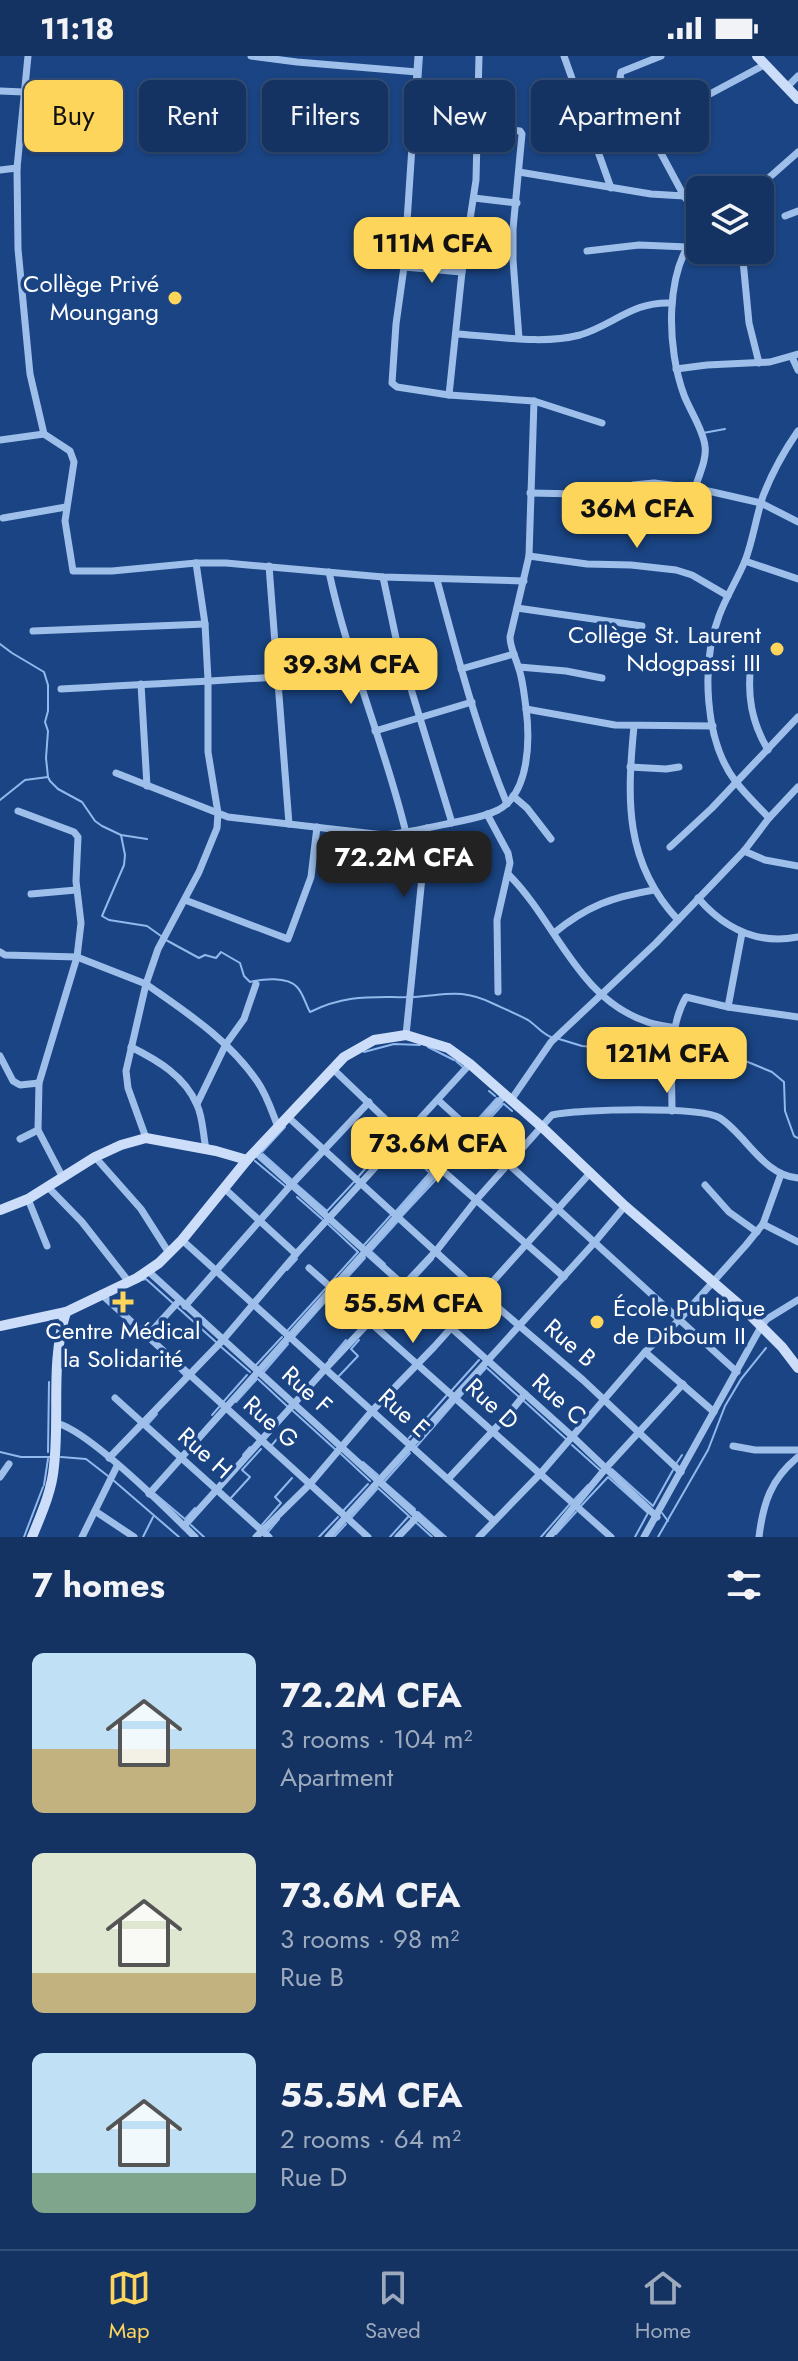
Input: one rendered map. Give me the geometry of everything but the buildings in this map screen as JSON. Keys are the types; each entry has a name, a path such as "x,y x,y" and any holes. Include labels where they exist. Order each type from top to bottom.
{"main road":[{"path":"761,61 798,99"},
{"path":"1,1323 66,1312 148,1271 182,1240 251,1156 344,1057 374,1040 406,1035 448,1048 470,1064 625,1206 762,1325 798,1368"},
{"path":"1,1208 28,1199 95,1157 146,1138 251,1156"},
{"path":"32,1537 50,1488 54,1461 57,1357 66,1312"}],"street":[{"path":"25,80 28,56"},
{"path":"257,56 417,72"},
{"path":"416,80 418,56"},
{"path":"478,80 479,56"},
{"path":"564,56 611,188"},
{"path":"661,56 621,72 620,77 686,199"},
{"path":"709,92 761,61"},
{"path":"787,87 798,76"},
{"path":"0,91 24,92 17,168 21,287 30,374 44,434"},
{"path":"515,131 522,134 513,229 519,338"},
{"path":"412,152 392,383 397,387 449,395 534,401 602,423"},
{"path":"449,395 462,272 474,198 475,152"},
{"path":"771,176 798,152"},
{"path":"0,170 17,168"},
{"path":"519,172 651,194 684,196"},
{"path":"474,198 517,203"},
{"path":"785,216 798,211"},
{"path":"587,251 639,245 686,247"},
{"path":"686,252 675,282 672,303 676,369 706,448 695,488"},
{"path":"743,264 749,323 759,363"},
{"path":"404,267 462,272"},
{"path":"456,334 539,340 580,335 646,304 672,303"},
{"path":"676,369 759,363 795,356 798,370"},
{"path":"116,773 237,819 366,835 406,833 452,823 487,814 507,804 513,796 529,746 519,667 510,637 529,556 534,401"},
{"path":"769,818 735,782 719,750 708,685 710,646 718,618 745,561 761,503 783,454 798,431"},
{"path":"0,440 44,434 73,455 65,521 75,571 196,563 437,580 524,581"},
{"path":"530,493 608,498 644,482 695,488 761,503 798,522"},
{"path":"3,518 66,507"},
{"path":"529,556 587,564 676,570 692,575 728,596"},
{"path":"745,561 798,579"},
{"path":"146,1138 128,1088 126,1071 131,1047 158,949 213,841 218,813 208,752 205,624 196,563"},
{"path":"269,566 289,824"},
{"path":"329,572 355,671 395,785 406,833"},
{"path":"383,577 397,643 452,823"},
{"path":"437,580 461,669 507,804"},
{"path":"517,608 642,626"},
{"path":"33,631 205,624"},
{"path":"461,669 514,654"},
{"path":"751,662 751,706 768,750"},
{"path":"519,667 602,678"},
{"path":"61,689 355,671"},
{"path":"141,684 147,786"},
{"path":"375,731 472,702"},
{"path":"526,709 599,723 713,726"},
{"path":"670,847 712,808 798,717"},
{"path":"634,726 628,783 640,858 654,890 678,920"},
{"path":"630,767 679,767"},
{"path":"149,1494 333,1287 508,1098 551,1042 656,943 744,851 798,787"},
{"path":"513,796 527,808 551,839"},
{"path":"18,811 77,834 76,890 81,923 77,957 39,1083 38,1130 62,1176"},
{"path":"487,814 508,853 509,875 497,920 498,992"},
{"path":"185,900 288,939 311,877 317,827"},
{"path":"406,1035 427,828"},
{"path":"744,851 765,860 798,866"},
{"path":"509,875 531,900 565,953 600,994 638,1018 675,1028"},
{"path":"31,894 76,890"},
{"path":"554,933 594,906 654,890"},
{"path":"698,898 713,915 742,933 764,939 798,937"},
{"path":"728,1007 742,933"},
{"path":"0,952 5,955 77,957 146,984 226,1044 257,1081 278,1127"},
{"path":"197,1104 226,1044 244,1019 256,984"},
{"path":"672,1111 675,1028 686,997 728,1007 798,1017"},
{"path":"131,1047 164,1064 197,1104 206,1149"},
{"path":"0,1056 16,1084 39,1083"},
{"path":"109,1458 222,1341 328,1218 470,1064"},
{"path":"333,1069 403,1136 564,1277"},
{"path":"438,1100 737,1372"},
{"path":"146,1337 217,1271 291,1185 369,1102"},
{"path":"184,1526 437,1250 477,1199 543,1128 548,1118 559,1113 672,1111 715,1115 734,1129 767,1164 781,1174 798,1178"},
{"name":"Rue B","path":"288,1117 481,1293 583,1380 681,1472"},
{"path":"20,1139 38,1130"},
{"name":"Rue C","path":"251,1156 291,1185 573,1437 657,1517"},
{"path":"95,1157 141,1209 169,1253"},
{"path":"262,1535 591,1172"},
{"path":"479,1537 540,1474 645,1352 679,1320 757,1232 763,1224 781,1174"},
{"path":"705,1185 729,1212 757,1232"},
{"path":"47,1186 101,1244 129,1282"},
{"path":"225,1189 296,1254"},
{"path":"28,1199 47,1246"},
{"path":"328,1537 625,1206"},
{"path":"763,1224 798,1242"},
{"name":"Rue E","path":"182,1240 493,1520"},
{"name":"Rue D","path":"309,1268 611,1537"},
{"name":"Rue F","path":"148,1271 440,1537"},
{"name":"Rue G","path":"101,1294 368,1537"},
{"path":"644,1537 762,1325 798,1300"},
{"path":"645,1352 714,1412"},
{"path":"549,1537 606,1468 683,1384"},
{"path":"448,1479 525,1394"},
{"name":"Rue H","path":"115,1398 216,1488 262,1535"},
{"path":"55,1423 65,1425 109,1458 195,1537"},
{"path":"733,1446 755,1450 798,1450"},
{"path":"759,1537 760,1522 775,1481 798,1457"},
{"path":"0,1477 9,1464"},
{"path":"82,1537 117,1466"},
{"path":"95,1511 134,1537"},
{"path":"398,1537 418,1516"}],"waterway":[{"path":"420,80 422,56"},
{"path":"703,433 725,429"},
{"path":"0,644 44,672 48,685 45,722 50,781 82,802 102,826 121,835 147,839"},
{"path":"0,800 25,780 48,777"},
{"path":"121,835 124,865 102,916 147,926 161,936"},
{"path":"166,940 199,958 205,955 216,958 221,952 240,963 244,976 250,982 287,981 301,992 310,1012 337,1002 362,998 463,994 520,1016 553,1038"},
{"path":"559,1039 582,1046 667,1054"},
{"path":"364,1052 394,1044 420,1045"},
{"path":"674,1055 682,1056 709,1046 772,1072 784,1082 785,1111 794,1136 798,1138"},
{"path":"428,1047 454,1060"},
{"path":"456,1061 463,1067"},
{"path":"489,1091 495,1096"},
{"path":"471,1127 497,1098"},
{"path":"477,1133 503,1104"},
{"path":"504,1104 512,1111"},
{"path":"358,1177 393,1137 377,1122"},
{"path":"262,1152 285,1127"},
{"path":"439,1162 466,1132"},
{"path":"446,1168 470,1141"},
{"path":"263,1154 291,1179"},
{"path":"411,1156 430,1173"},
{"path":"255,1161 286,1187"},
{"path":"396,1211 434,1168"},
{"path":"401,1217 442,1173"},
{"path":"327,1211 354,1182"},
{"path":"296,1184 327,1211"},
{"path":"297,1197 322,1219"},
{"path":"364,1245 391,1215"},
{"path":"371,1251 399,1220"},
{"path":"328,1224 358,1252"},
{"path":"331,1282 358,1252"},
{"path":"372,1252 385,1264"},
{"path":"338,1288 365,1258"},
{"path":"287,1270 297,1259"},
{"path":"409,1285 433,1259"},
{"path":"142,1280 146,1279 216,1342"},
{"path":"288,1330 327,1287"},
{"path":"293,1338 334,1292"},
{"path":"407,1296 425,1312"},
{"path":"256,1365 282,1337"},
{"path":"329,1360 346,1340"},
{"path":"338,1377 358,1356 351,1349 359,1340"},
{"path":"263,1373 288,1344"},
{"path":"220,1346 250,1372"},
{"path":"658,1537 708,1450 725,1406 741,1379 766,1348"},
{"path":"452,1390 479,1360"},
{"path":"173,1364 185,1376"},
{"path":"458,1399 486,1368"},
{"path":"487,1368 519,1397"},
{"path":"224,1401 247,1375"},
{"path":"236,1402 257,1379"},
{"path":"258,1379 288,1407"},
{"path":"48,1452 49,1382"},
{"path":"409,1438 447,1395"},
{"path":"524,1401 567,1440"},
{"path":"416,1447 455,1402"},
{"path":"212,1415 220,1406"},
{"path":"293,1411 336,1450"},
{"path":"148,1424 157,1414"},
{"path":"271,1446 283,1432"},
{"path":"572,1445 601,1471"},
{"path":"243,1455 250,1447"},
{"path":"230,1499 250,1477 242,1470 261,1449"},
{"path":"0,1452 21,1457 50,1457"},
{"path":"385,1481 410,1453"},
{"path":"341,1454 370,1481"},
{"path":"676,1464 682,1455"},
{"path":"61,1457 86,1459 108,1476"},
{"path":"44,1485 48,1459"},
{"path":"363,1462 378,1475"},
{"path":"612,1469 653,1506 673,1470"},
{"path":"580,1507 608,1477 648,1513 635,1537"},
{"path":"261,1526 281,1503 275,1497 292,1478"},
{"path":"113,1480 179,1537"},
{"path":"384,1482 415,1509"},
{"path":"342,1512 368,1484"},
{"path":"573,1501 588,1485"},
{"path":"24,1537 43,1487"},
{"path":"378,1488 432,1537"},
{"path":"352,1517 377,1489"},
{"path":"154,1493 186,1520"},
{"path":"541,1537 569,1505"},
{"path":"186,1518 195,1508"},
{"path":"418,1512 446,1537"},
{"path":"556,1534 576,1512"},
{"path":"662,1513 668,1521"},
{"path":"143,1537 153,1517"},
{"path":"319,1537 338,1517"},
{"path":"390,1537 408,1517"},
{"path":"268,1532 279,1519"},
{"path":"334,1537 346,1524"},
{"path":"191,1525 204,1537"}],"place":[{"name":"Collège Privé Moungang","path":"175,298"},
{"name":"Collège St. Laurent Ndogpassi III","path":"777,649"},
{"name":"Centre Médical la Solidarité","path":"123,1302"},
{"name":"École Publique de Diboum II","path":"597,1322"}]}
